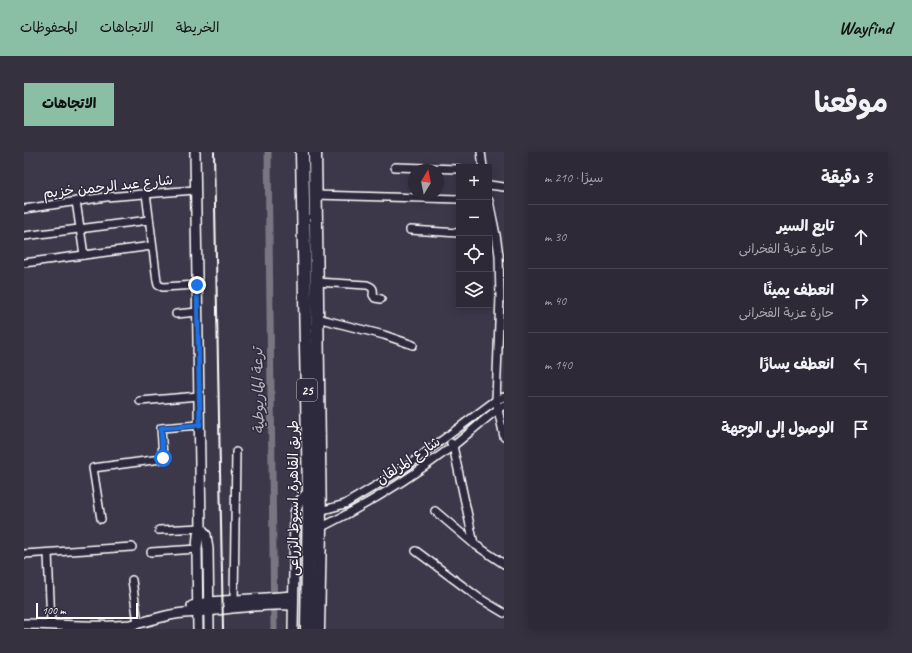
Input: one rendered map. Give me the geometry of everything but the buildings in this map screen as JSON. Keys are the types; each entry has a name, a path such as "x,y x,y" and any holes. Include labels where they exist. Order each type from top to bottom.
{"highway":[{"name":"طريق القاهرة, اسيوط الزراعى","path":"302,152 314,490 320,511 318,629"},
{"name":"طريق القاهرة, اسيوط الزراعى","path":"307,629 314,490 317,318 315,152"}],"street":[{"path":"195,152 201,528 198,535 197,549 198,629"},
{"path":"481,152 483,164"},
{"path":"395,167 456,169"},
{"path":"492,186 504,187"},
{"name":"شارع عبد الرحمن خزيم","path":"24,209 106,197 195,190"},
{"path":"146,193 158,285 163,287 197,285"},
{"path":"315,195 456,199"},
{"path":"76,202 84,255"},
{"path":"24,236 149,220"},
{"path":"410,230 456,233"},
{"path":"493,234 499,255 500,297 496,400 501,407 504,437"},
{"path":"24,263 152,246"},
{"path":"316,282 367,285 374,290 373,295 375,298 381,299"},
{"path":"176,314 198,312"},
{"path":"317,318 413,345"},
{"path":"140,400 199,396"},
{"name":"شارع المزلقان","path":"320,511 351,501 402,470 447,438 496,400 504,397"},
{"name":"شارع المزلقان","path":"320,528 342,518 407,478 453,446 501,407"},
{"path":"101,519 93,469 94,467 162,459 164,456 161,428 200,425"},
{"path":"447,438 453,446 474,544"},
{"path":"234,600 236,452"},
{"path":"402,470 407,478"},
{"path":"293,629 289,600 295,513 299,502 314,490"},
{"path":"338,506 342,518"},
{"path":"435,511 474,544 504,564"},
{"path":"159,530 201,528"},
{"path":"201,528 208,542 209,629"},
{"path":"24,554 132,547"},
{"path":"151,552 197,549"},
{"path":"416,551 479,598 504,613"},
{"path":"48,553 51,624"},
{"path":"132,580 138,623"},
{"path":"209,607 234,600 261,602"},
{"path":"27,626 51,624 109,627 138,623 183,613 197,608 289,600"}],"waterway":[{"name":"ترعة الماريوطية","path":"268,152 274,629"}],"railway":[{"path":"214,152 223,629"}],"route":[{"path":"163,458 164,456 160,430 162,427 200,425 197,285"}]}
